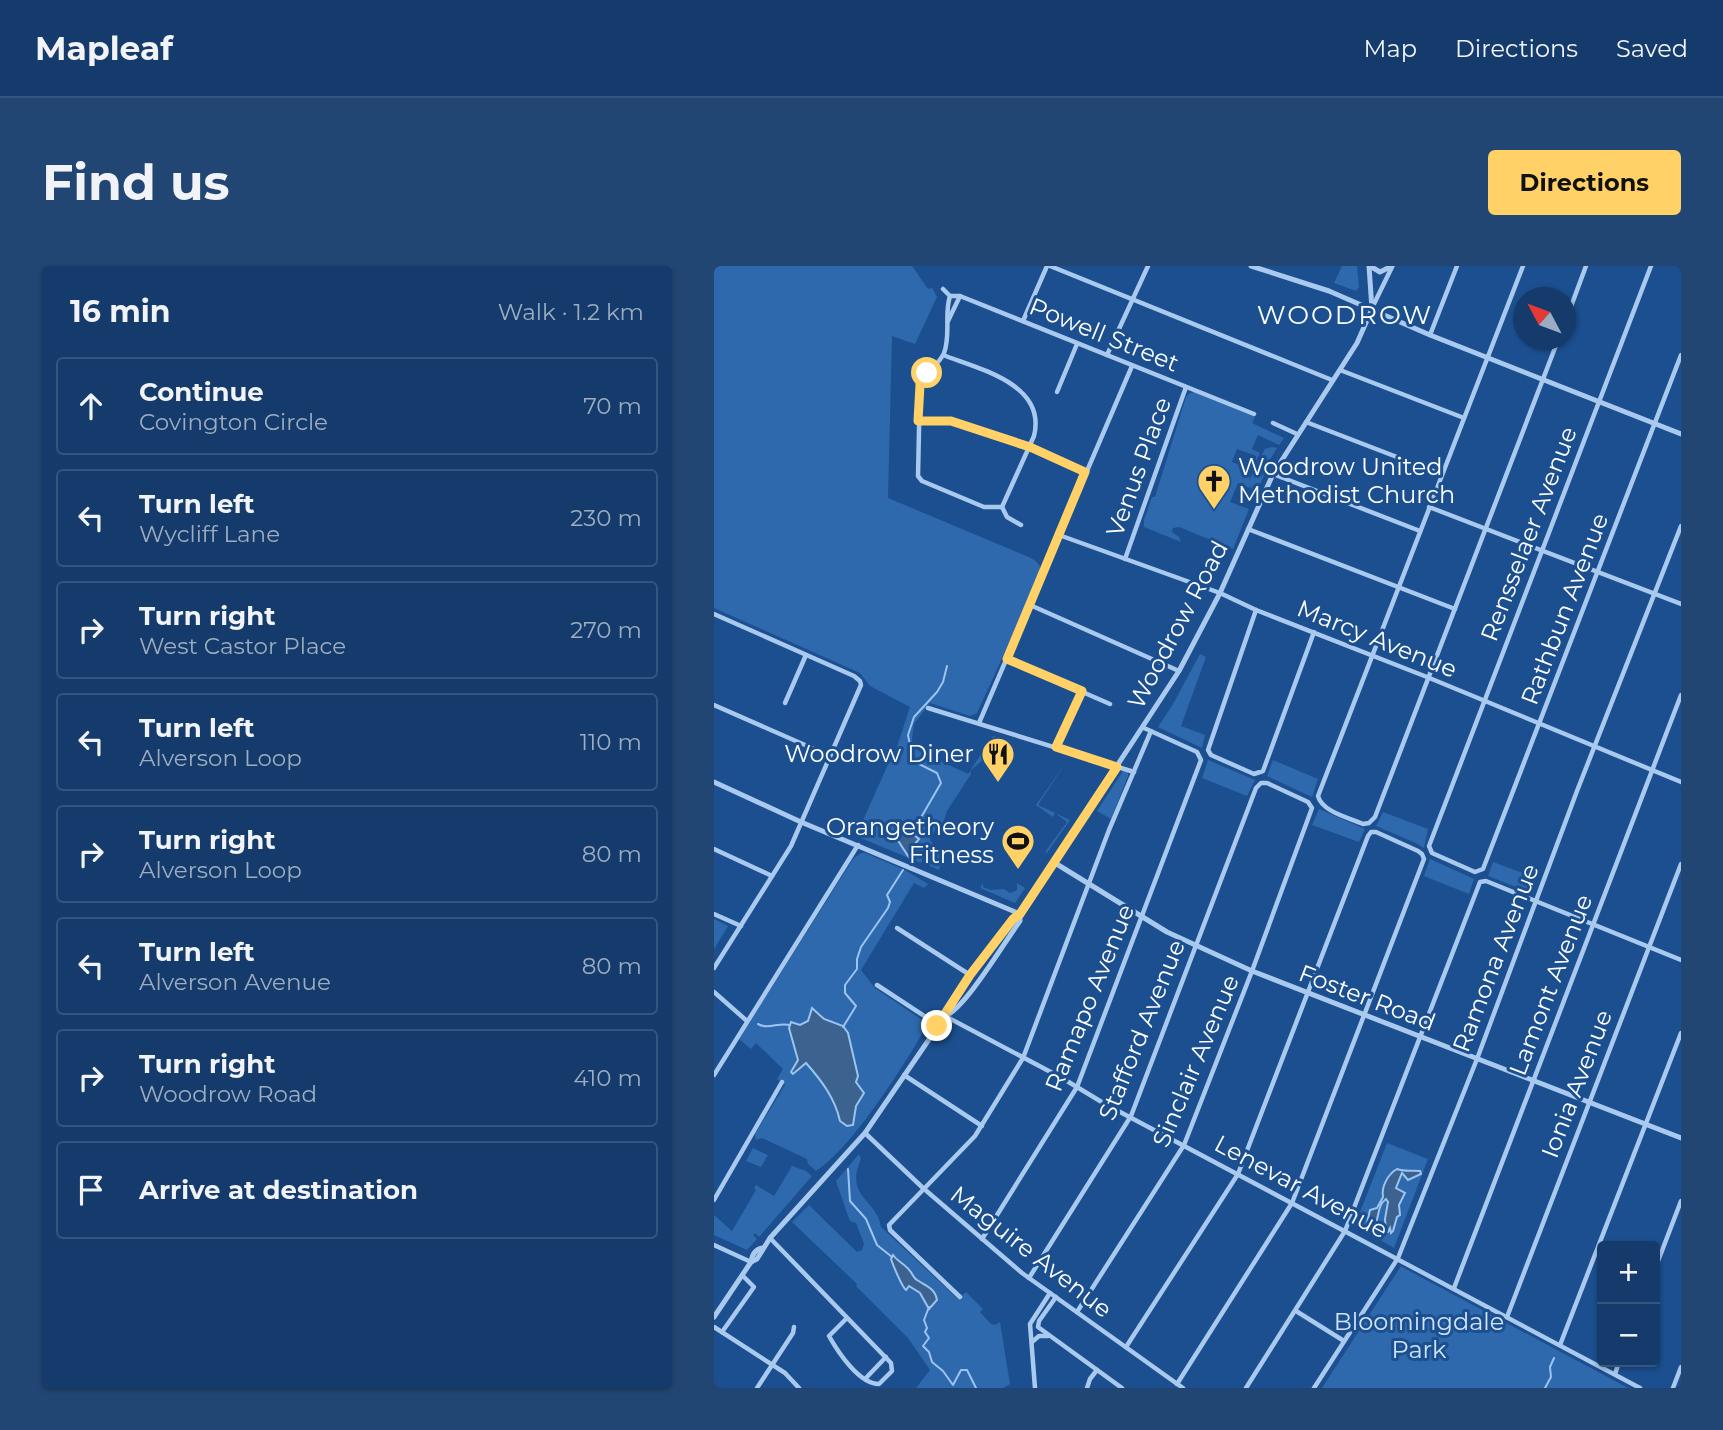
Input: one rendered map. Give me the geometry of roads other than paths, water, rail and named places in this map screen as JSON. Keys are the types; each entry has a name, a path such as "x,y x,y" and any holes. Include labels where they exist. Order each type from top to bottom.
{"street":[{"path":"1023,321 1048,266 1332,380"},
{"path":"1107,355 1148,266"},
{"path":"1251,266 1316,286 1486,358 1681,434"},
{"path":"1369,266 1380,272 1392,266"},
{"name":"Woodrow Road","path":"714,1317 758,1249 763,1248 865,1133 970,975 1013,919 1020,914 1055,863 1180,671 1220,593 1273,474 1357,343 1372,309 1369,266"},
{"path":"1372,309 1392,266"},
{"path":"1430,335 1457,266"},
{"path":"1522,266 1318,796 1324,807 1363,824 1369,823 1375,817 1554,350"},
{"path":"1576,293 1586,266"},
{"name":"Rensselaer Avenue","path":"1479,872 1432,853 1429,846 1651,266"},
{"path":"943,289 950,296 946,306 943,355 920,385 919,479 984,507 1002,507"},
{"name":"Powell Street","path":"950,296 960,296 1254,414"},
{"path":"947,322 960,296"},
{"path":"1058,392 1077,344"},
{"path":"943,355 1010,382 1032,405 1037,426 1002,507"},
{"name":"Rathbun Avenue","path":"1479,872 1483,869 1681,355"},
{"path":"979,723 1132,366"},
{"path":"1339,369 1464,418"},
{"name":"Venus Place","path":"1125,559 1186,387"},
{"path":"918,421 951,421 1030,447 1085,472"},
{"path":"1305,422 1442,474"},
{"path":"1273,423 1297,434"},
{"path":"1273,474 1420,531"},
{"path":"1002,507 1007,517 1021,525"},
{"path":"1429,507 1681,604"},
{"name":"Ramona Avenue","path":"1314,1388 1398,1258 1681,526"},
{"path":"1248,529 1455,609"},
{"name":"Marcy Avenue","path":"1059,535 1220,593 1681,782"},
{"path":"1030,605 1180,671"},
{"path":"1256,610 1209,752 1251,773 1259,774 1264,771 1314,632"},
{"path":"714,614 860,681 860,689 791,846 714,968"},
{"path":"785,703 806,655"},
{"path":"1007,659 1110,704"},
{"path":"1056,747 1082,691"},
{"name":"Lamont Avenue","path":"1454,1288 1681,695"},
{"path":"714,705 831,756"},
{"path":"928,708 1134,772"},
{"path":"960,1297 888,1227 923,1188 968,1145 1023,1058 1151,731 1144,728"},
{"name":"Ramapo Avenue","path":"982,1239 1077,1087 1201,756 1151,731"},
{"path":"714,782 801,822 1020,914"},
{"name":"Stafford Avenue","path":"1029,1278 1131,1116 1256,788 1261,783 1267,783 1308,801 1312,806"},
{"name":"Sinclair Avenue","path":"1077,1312 1184,1145 1252,971 1312,806"},
{"path":"1126,1348 1238,1174 1371,832 1422,854 1424,859 1292,1203 1177,1384"},
{"path":"714,1075 858,845"},
{"path":"714,849 772,876"},
{"name":"Foster Road","path":"1055,863 1142,918 1252,971 1681,1138"},
{"name":"Ionia Avenue","path":"1507,1317 1681,864"},
{"path":"1246,1388 1345,1231 1478,885 1482,881 1681,960"},
{"path":"714,914 741,926"},
{"name":"Woodrow Road","path":"945,1016 954,1013 979,979 1020,921 1020,914"},
{"path":"897,928 979,979"},
{"path":"877,985 938,1025"},
{"path":"714,992 747,1021"},
{"name":"Lenevar Avenue","path":"945,1016 1640,1388"},
{"path":"1560,1345 1681,1032"},
{"path":"904,1075 982,1126"},
{"path":"714,1200 782,1082"},
{"name":"Maguire Avenue","path":"865,1133 923,1188 1029,1278 1183,1388"},
{"path":"1660,1256 1681,1201"},
{"path":"771,1238 886,1357 893,1368 881,1383 875,1385 864,1379 839,1355 829,1336 847,1318"},
{"path":"714,1245 751,1262"},
{"path":"722,1332 754,1287 742,1275"},
{"path":"1035,1388 1030,1324 1050,1293"},
{"path":"1056,1297 1038,1325 1049,1336 1122,1388"},
{"path":"1296,1311 1344,1341"},
{"path":"714,1326 785,1373 799,1388"},
{"path":"757,1388 794,1327"},
{"path":"1031,1343 1039,1336 1049,1336"},
{"path":"864,1379 886,1357"},
{"path":"1614,1374 1617,1367"},
{"path":"1672,1388 1681,1367"},
{"path":"1087,1388 1097,1370"}],"waterway":[{"path":"912,833 941,783 937,773 913,761 908,735 914,717 943,682 947,666"},
{"path":"843,1027 856,1006 845,993 845,985 857,969 861,947 888,908 890,902 887,895 903,870"},
{"path":"758,1024 790,1025"},
{"path":"848,1169 850,1201 866,1219 877,1245 892,1257"},
{"path":"929,1307 924,1320 927,1328 925,1332 929,1338 923,1346 929,1352 932,1362 953,1385 961,1370 967,1370 976,1388"},
{"path":"1545,1388 1551,1377 1550,1367 1554,1358"}],"place":[{"name":"Woodrow United Methodist Church","path":"1214,511"},
{"name":"Woodrow Diner","path":"998,784"},
{"name":"Orangetheory Fitness","path":"1018,871"}],"district":[{"name":"WOODROW","path":"1345,315"}],"park label":[{"name":"Bloomingdale Park","path":"1419,1336"}]}
